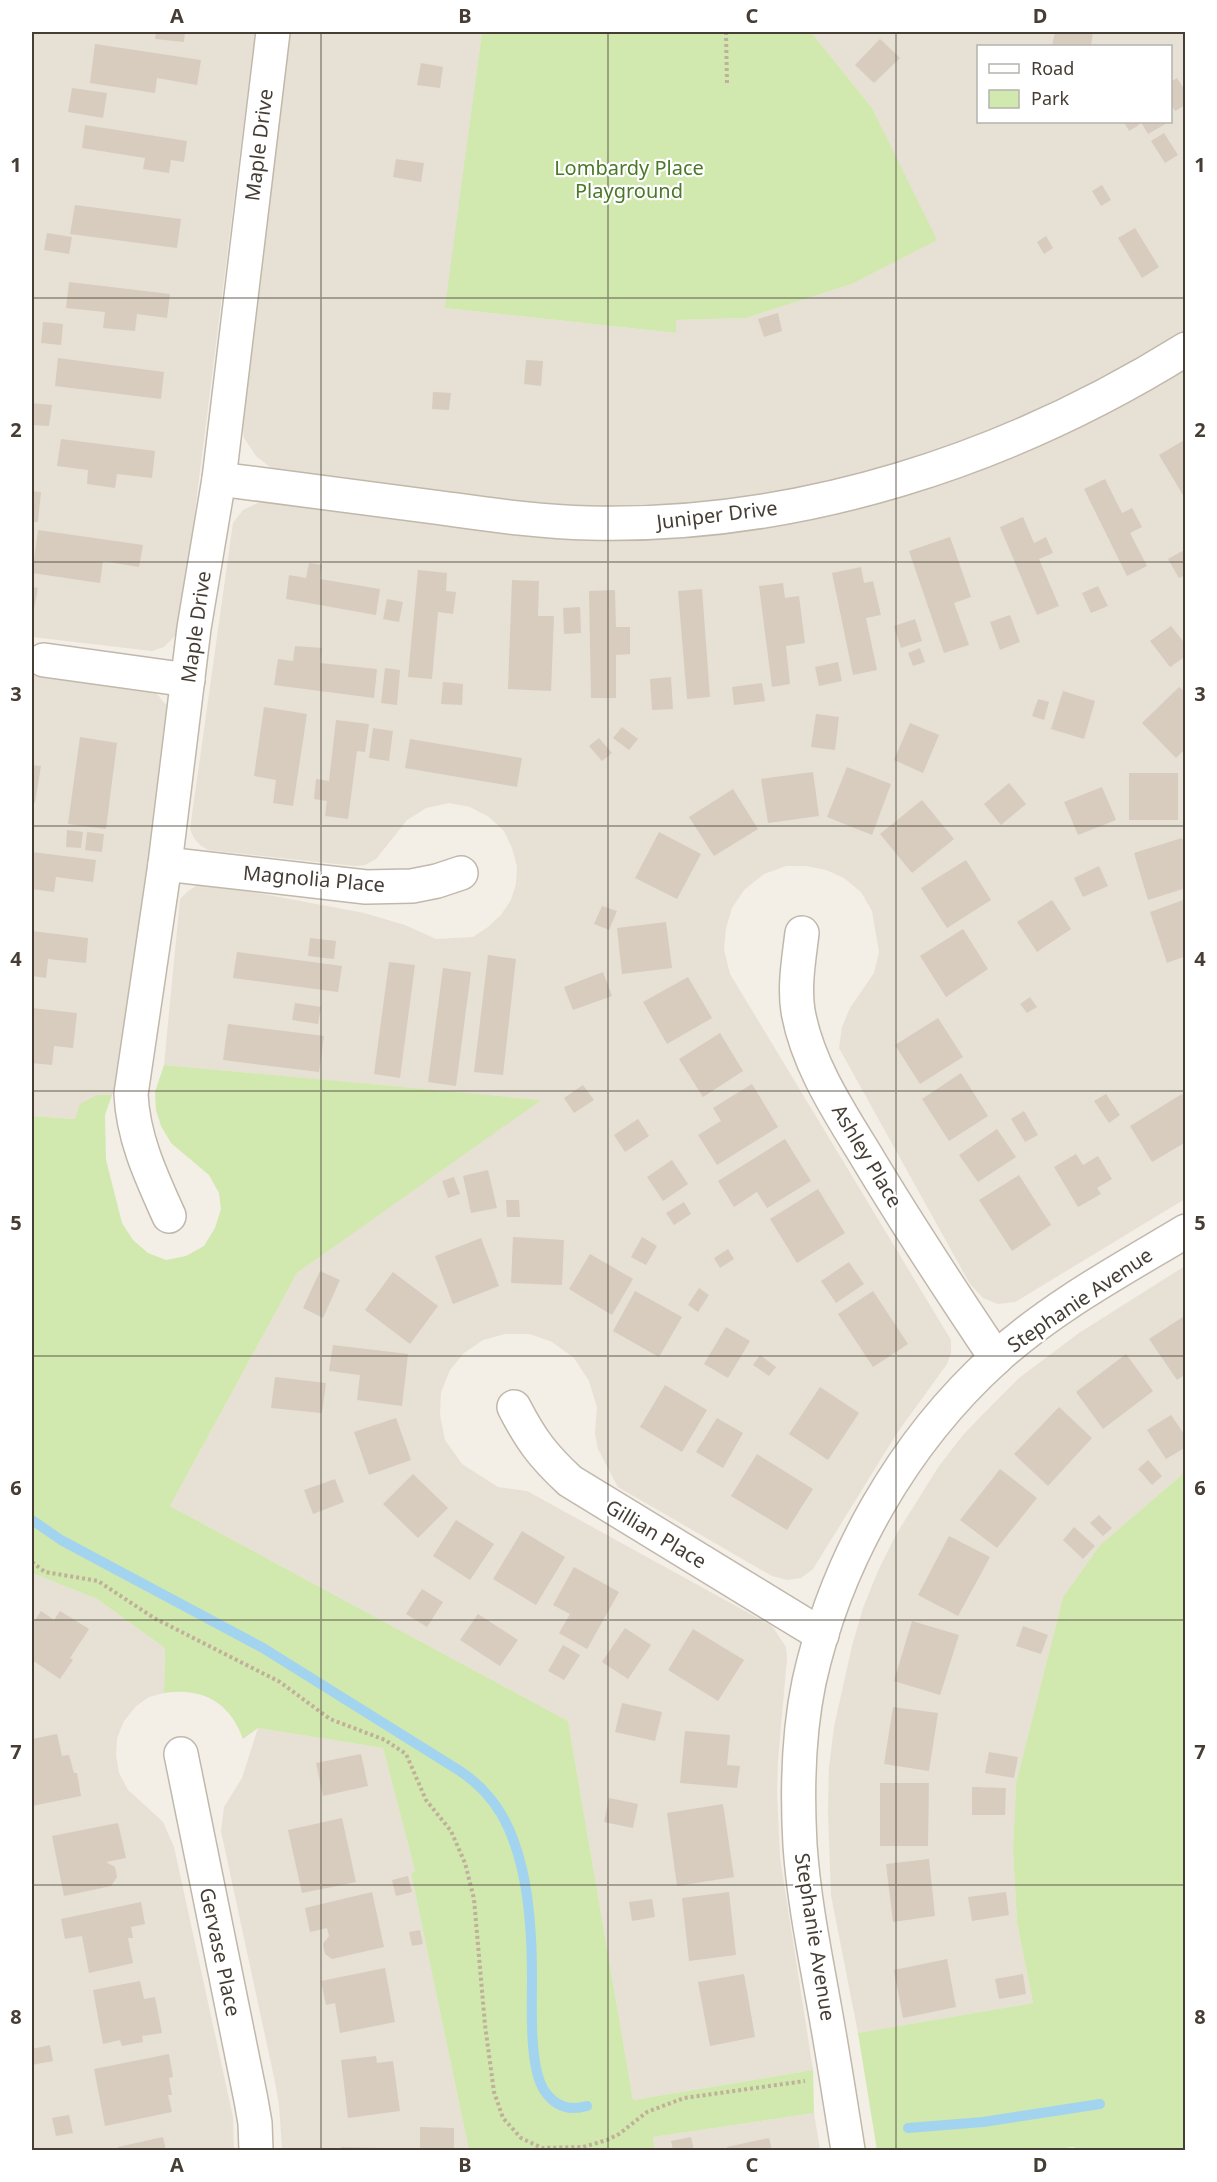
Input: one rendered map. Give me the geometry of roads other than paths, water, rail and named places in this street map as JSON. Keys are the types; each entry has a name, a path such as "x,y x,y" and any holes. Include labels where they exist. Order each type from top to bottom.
{"street":[{"name":"Maple Drive","path":"169,1216 137,1139 131,1094 165,864 194,628 219,479 273,32"},
{"name":"Juniper Drive","path":"219,479 555,521 644,524 754,513 869,489 955,462 1037,429 1115,391 1185,349"},
{"path":"45,660 188,680"},
{"name":"Magnolia Place","path":"165,864 366,887 412,886 461,873"},
{"name":"Ashley Place","path":"802,933 797,972 798,1010 809,1050 830,1096 918,1242 996,1358"},
{"name":"Stephanie Avenue","path":"848,2151 806,1905 800,1844 801,1737 809,1683 822,1635 864,1531 891,1483 937,1419 996,1358 1028,1332 1083,1294 1185,1231"},
{"name":"Gillian Place","path":"514,1407 529,1436 547,1459 570,1481 822,1635"},
{"name":"Gervase Place","path":"181,1754 251,2100 256,2151"}],"waterway":[{"path":"32,1520 61,1540 263,1648 460,1771 473,1780 493,1801 513,1839 525,1882 531,1937 532,2036 539,2080 548,2096 558,2104 569,2108 587,2106"},
{"path":"908,2128 983,2122 1100,2104"}],"park label":[{"name":"Lombardy Place Playground","path":"629,180"}]}
